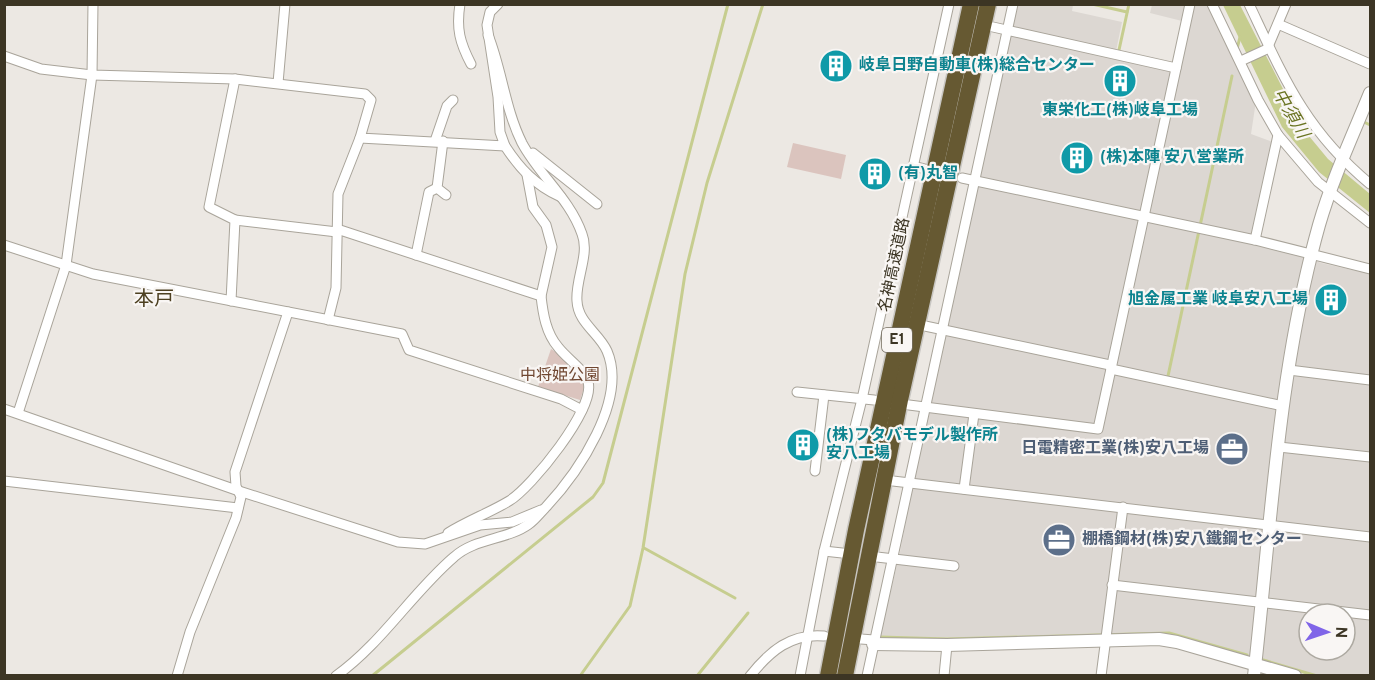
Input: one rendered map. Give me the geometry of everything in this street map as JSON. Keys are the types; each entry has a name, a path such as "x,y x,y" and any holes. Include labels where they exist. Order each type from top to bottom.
{"highway":[{"name":"名神高速道路","path":"828,675 856,530 972,4"},
{"name":"名神高速道路","path":"845,675 900,400 988,4"},
{"path":"823,675 856,530"}],"street":[{"path":"18,413 66,265 92,75 93,4"},
{"path":"278,82 285,4"},
{"path":"460,4 457,24 459,43 471,64"},
{"path":"498,4 490,12 488,35 498,97 500,132 504,146 538,186 563,198"},
{"path":"800,675 824,551 845,475 948,4"},
{"path":"867,675 923,408 1013,4"},
{"path":"909,405 1098,429 1190,4"},
{"path":"1212,4 1258,100 1278,135 1330,191 1371,223"},
{"path":"1249,4 1268,47 1312,125 1342,161 1371,184"},
{"path":"1243,60 1268,47 1286,4"},
{"path":"946,17 959,20"},
{"path":"1278,24 1371,64"},
{"path":"993,27 1176,68"},
{"path":"336,675 399,616 455,556 468,547 529,525 546,508 563,488 596,438 614,376 605,346 580,316 577,300 583,236 563,198 523,144 515,126 498,61 488,35"},
{"path":"4,56 41,69 92,75 235,79 278,82 365,94 371,100 360,138 338,194 336,288 328,320"},
{"path":"235,79 209,207 235,220 337,231 541,296"},
{"path":"1254,670 1283,406 1311,256 1330,191 1371,93"},
{"path":"437,188 439,141 447,106 453,100"},
{"path":"1255,240 1278,135"},
{"path":"360,138 504,146"},
{"path":"523,144 597,204"},
{"path":"913,166 925,169"},
{"path":"442,539 446,534 474,517 510,501 536,479 582,410 588,394 588,382 556,346 545,325 541,296 552,247 546,225 533,207 528,176"},
{"path":"962,178 1255,240 1311,256 1371,269"},
{"path":"437,188 446,195"},
{"path":"416,255 429,192 437,188"},
{"path":"231,301 235,220"},
{"path":"4,245 93,274 402,334 409,350 561,399 582,410"},
{"path":"177,675 181,656 238,508 241,497 235,472 288,312"},
{"path":"881,314 892,317"},
{"path":"925,326 1283,406"},
{"path":"1289,370 1371,380"},
{"path":"797,392 874,400"},
{"path":"815,471 824,395"},
{"path":"4,409 238,491 398,542 425,544 480,525 512,522 546,508"},
{"path":"964,489 974,414"},
{"path":"1279,447 1371,457"},
{"path":"845,475 856,475"},
{"path":"893,480 1371,537"},
{"path":"4,481 238,508"},
{"path":"1101,675 1123,507"},
{"path":"824,551 842,553"},
{"path":"877,557 954,566"},
{"path":"1113,585 1371,615"},
{"path":"750,675 768,653 807,634 824,636"},
{"path":"861,639 873,642 947,645 1105,639 1177,642 1254,670 1295,675"},
{"path":"944,675 947,645"}],"shaded area":[{"path":"1018,5 1073,5 1072,11 1122,22 1116,51 1173,64 1182,21 1150,13 1152,5 1210,5 1256,101 1251,134 1273,142 1250,242 1299,254 1321,263 1370,274 1370,675 1308,675 1168,636 950,641 879,640 900,552 928,403"}],"green space":[{"path":"793,143 846,155 841,179 787,167"},
{"name":"中将姫公園","path":"551,349 571,362 586,382 580,400 538,387"}],"water":[{"name":"中須川","path":"1223,5 1240,5 1304,130 1328,159 1370,194 1370,213 1319,172 1282,127"}],"waterway":[{"path":"372,676 593,497 603,483 728,4"},
{"path":"580,676 630,606 643,548 685,274 707,183 763,4"},
{"path":"1092,4 1127,12"},
{"path":"1119,50 1129,4"},
{"path":"1237,49 1240,37"},
{"path":"1168,376 1232,76"},
{"path":"1364,122 1370,125"},
{"path":"644,548 735,598"},
{"path":"697,676 748,613"},
{"path":"880,637 947,639 1169,633 1247,655"},
{"path":"1260,659 1317,676"}],"place":[{"name":"岐阜日野自動車(株)総合センター","path":"836,66"},
{"name":"東栄化工(株)岐阜工場","path":"1120,81"},
{"name":"(株)本陣 安八営業所","path":"1077,158"},
{"name":"(有)丸智","path":"875,174"},
{"name":"旭金属工業 岐阜安八工場","path":"1331,300"},
{"name":"(株)フタバモデル製作所 安八工場","path":"803,445"},
{"name":"日電精密工業(株)安八工場","path":"1232,449"},
{"name":"棚橋鋼材(株)安八鐵鋼センター","path":"1059,540"}],"district":[{"name":"本戸","path":"154,300"}]}
